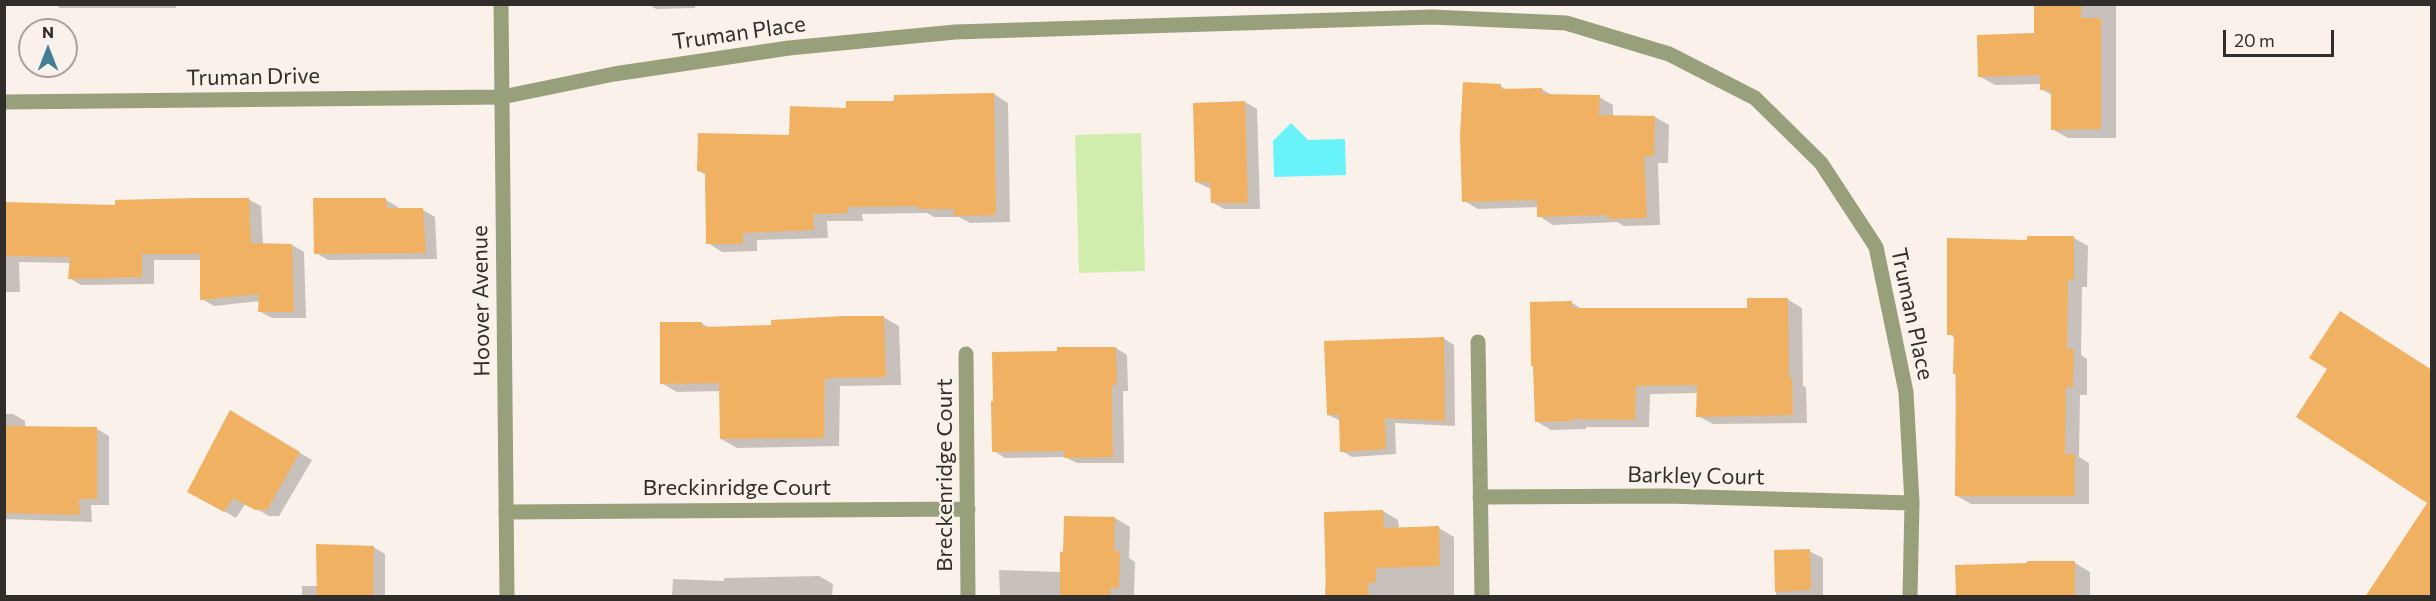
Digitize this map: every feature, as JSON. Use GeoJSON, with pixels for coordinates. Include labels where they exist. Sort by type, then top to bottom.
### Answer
{"type":"FeatureCollection","features":[{"type":"Feature","properties":{"kind":"street","name":"Hoover Avenue"},"geometry":{"type":"LineString","coordinates":[[501,4],[507,597]]}},
{"type":"Feature","properties":{"kind":"street","name":"Truman Place"},"geometry":{"type":"LineString","coordinates":[[502,97],[614,74],[765,51],[956,32],[1432,17],[1566,23],[1670,54],[1755,98],[1821,163],[1876,247],[1906,392],[1912,503],[1910,597]]}},
{"type":"Feature","properties":{"kind":"street","name":"Truman Drive"},"geometry":{"type":"LineString","coordinates":[[4,102],[502,97]]}},
{"type":"Feature","properties":{"kind":"street"},"geometry":{"type":"LineString","coordinates":[[1478,342],[1482,597]]}},
{"type":"Feature","properties":{"kind":"street","name":"Breckenridge Court"},"geometry":{"type":"LineString","coordinates":[[966,354],[968,597]]}},
{"type":"Feature","properties":{"kind":"street","name":"Barkley Court"},"geometry":{"type":"LineString","coordinates":[[1480,497],[1666,496],[1912,503]]}},
{"type":"Feature","properties":{"kind":"street","name":"Breckinridge Court"},"geometry":{"type":"LineString","coordinates":[[506,512],[968,509]]}},
{"type":"Feature","properties":{"kind":"green space"},"geometry":{"type":"Polygon","coordinates":[[[1141,133],[1145,271],[1079,273],[1075,135],[1141,133]]]}},
{"type":"Feature","properties":{"kind":"water"},"geometry":{"type":"Polygon","coordinates":[[[1291,123],[1308,140],[1345,139],[1346,175],[1274,177],[1273,141],[1291,123]]]}},
{"type":"Feature","properties":{"kind":"building"},"geometry":{"type":"Polygon","coordinates":[[[2034,4],[2081,4],[2081,18],[2101,18],[2101,129],[2051,130],[2051,90],[2040,90],[2040,75],[1978,77],[1977,35],[2034,33],[2034,4]]]}},
{"type":"Feature","properties":{"kind":"building"},"geometry":{"type":"Polygon","coordinates":[[[1463,82],[1501,84],[1501,89],[1542,88],[1542,94],[1600,95],[1599,115],[1655,116],[1654,156],[1644,156],[1647,218],[1608,219],[1608,215],[1537,217],[1537,200],[1462,202],[1460,135],[1463,82]]]}},
{"type":"Feature","properties":{"kind":"building"},"geometry":{"type":"Polygon","coordinates":[[[994,93],[996,215],[954,216],[954,209],[918,209],[918,206],[848,207],[848,213],[813,214],[814,230],[743,233],[743,244],[706,244],[705,172],[697,171],[698,133],[789,135],[790,106],[846,108],[846,101],[894,101],[894,95],[994,93]]]}},
{"type":"Feature","properties":{"kind":"building"},"geometry":{"type":"Polygon","coordinates":[[[1245,101],[1248,203],[1211,203],[1210,182],[1195,182],[1193,103],[1245,101]]]}},
{"type":"Feature","properties":{"kind":"building"},"geometry":{"type":"Polygon","coordinates":[[[249,198],[251,243],[292,244],[294,312],[258,312],[259,294],[200,300],[200,254],[142,254],[142,277],[68,279],[70,257],[4,256],[4,202],[115,205],[115,200],[249,198]]]}},
{"type":"Feature","properties":{"kind":"building"},"geometry":{"type":"Polygon","coordinates":[[[313,198],[386,198],[387,208],[423,208],[426,253],[314,254],[313,198]]]}},
{"type":"Feature","properties":{"kind":"building"},"geometry":{"type":"Polygon","coordinates":[[[2027,236],[2074,236],[2074,280],[2068,280],[2067,349],[2074,349],[2073,387],[2066,387],[2065,454],[2075,454],[2075,496],[1955,496],[1956,374],[1953,374],[1954,335],[1947,335],[1947,238],[2027,240],[2027,236]]]}},
{"type":"Feature","properties":{"kind":"building"},"geometry":{"type":"Polygon","coordinates":[[[1747,298],[1788,298],[1789,378],[1792,377],[1793,415],[1696,417],[1697,385],[1636,386],[1635,420],[1572,419],[1572,421],[1535,422],[1530,302],[1572,301],[1572,308],[1747,308],[1747,298]]]}},
{"type":"Feature","properties":{"kind":"building"},"geometry":{"type":"Polygon","coordinates":[[[2340,311],[2432,370],[2432,597],[2365,597],[2427,503],[2296,417],[2327,369],[2309,358],[2340,311]]]}},
{"type":"Feature","properties":{"kind":"building"},"geometry":{"type":"Polygon","coordinates":[[[884,316],[886,377],[825,378],[824,438],[720,439],[719,383],[660,384],[660,322],[702,322],[702,327],[771,325],[771,320],[884,316]]]}},
{"type":"Feature","properties":{"kind":"building"},"geometry":{"type":"Polygon","coordinates":[[[1444,337],[1445,421],[1385,418],[1386,449],[1340,452],[1339,415],[1327,415],[1324,341],[1444,337]]]}},
{"type":"Feature","properties":{"kind":"building"},"geometry":{"type":"Polygon","coordinates":[[[1057,347],[1116,347],[1117,385],[1112,385],[1113,457],[1064,458],[1064,451],[992,452],[992,352],[1057,351],[1057,347]]]}},
{"type":"Feature","properties":{"kind":"building"},"geometry":{"type":"Polygon","coordinates":[[[230,410],[300,452],[267,510],[255,510],[233,498],[224,512],[187,492],[230,410]]]}},
{"type":"Feature","properties":{"kind":"building"},"geometry":{"type":"Polygon","coordinates":[[[4,426],[97,427],[97,499],[79,499],[80,515],[4,513],[4,426]]]}},
{"type":"Feature","properties":{"kind":"building"},"geometry":{"type":"Polygon","coordinates":[[[1383,510],[1384,528],[1439,526],[1440,566],[1376,568],[1376,582],[1368,583],[1369,597],[1326,597],[1324,512],[1383,510]]]}},
{"type":"Feature","properties":{"kind":"building"},"geometry":{"type":"Polygon","coordinates":[[[1064,516],[1115,517],[1114,551],[1120,551],[1119,588],[1110,588],[1110,597],[1060,597],[1060,552],[1063,552],[1064,516]]]}},
{"type":"Feature","properties":{"kind":"building"},"geometry":{"type":"Polygon","coordinates":[[[316,544],[374,546],[373,597],[317,597],[316,544]]]}},
{"type":"Feature","properties":{"kind":"building"},"geometry":{"type":"Polygon","coordinates":[[[1810,549],[1811,590],[1775,592],[1774,550],[1810,549]]]}},
{"type":"Feature","properties":{"kind":"building"},"geometry":{"type":"Polygon","coordinates":[[[2027,561],[2075,561],[2075,597],[1956,597],[1955,565],[2027,563],[2027,561]]]}}]}
